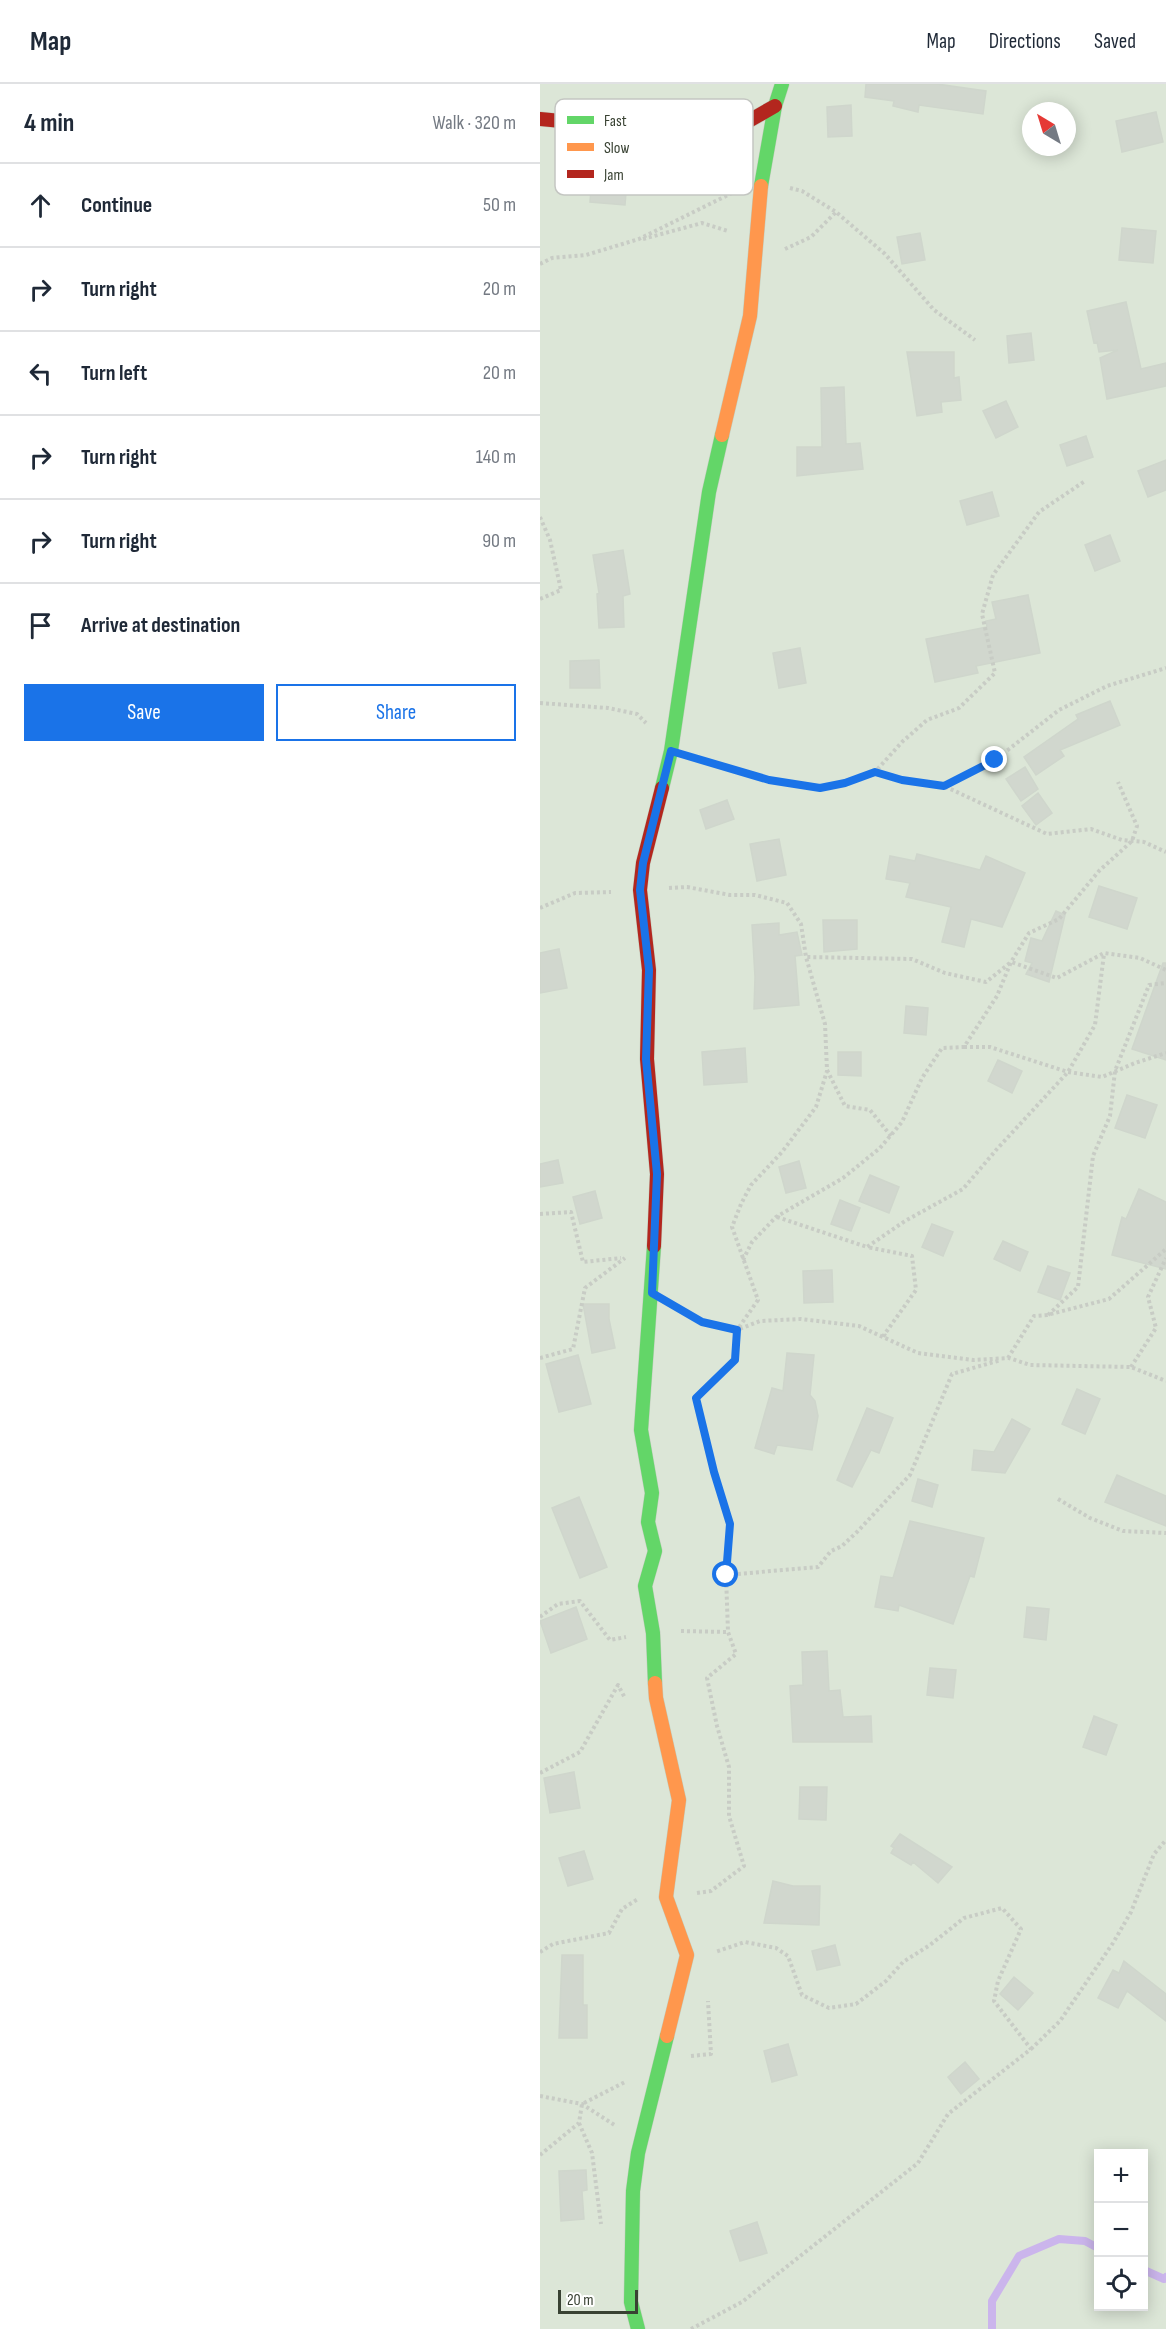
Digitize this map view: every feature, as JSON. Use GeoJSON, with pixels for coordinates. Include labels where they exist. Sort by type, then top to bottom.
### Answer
{"type":"FeatureCollection","features":[{"type":"Feature","properties":{"kind":"street"},"geometry":{"type":"LineString","coordinates":[[638,2329],[631,2302],[633,2191],[638,2153],[687,1955],[666,1897],[679,1800],[656,1698],[653,1633],[645,1586],[655,1551],[648,1522],[652,1493],[641,1430],[652,1293],[657,1174],[646,1059],[649,970],[640,890],[643,863],[671,751],[708,492],[750,316],[758,206],[775,106],[782,84]]}},
{"type":"Feature","properties":{"kind":"street"},"geometry":{"type":"LineString","coordinates":[[753,119],[775,106]]}},
{"type":"Feature","properties":{"kind":"street"},"geometry":{"type":"LineString","coordinates":[[540,119],[555,120]]}},
{"type":"Feature","properties":{"kind":"path"},"geometry":{"type":"LineString","coordinates":[[540,704],[608,708],[636,714],[666,741],[671,751],[769,780],[820,788],[845,783],[875,772],[902,742],[927,720],[959,708],[995,674],[982,614],[993,575],[1040,512],[1084,481]]}},
{"type":"Feature","properties":{"kind":"path"},"geometry":{"type":"LineString","coordinates":[[540,517],[550,540],[561,590],[540,599]]}},
{"type":"Feature","properties":{"kind":"path"},"geometry":{"type":"LineString","coordinates":[[944,786],[995,760],[1059,710],[1107,686],[1166,668]]}},
{"type":"Feature","properties":{"kind":"path"},"geometry":{"type":"LineString","coordinates":[[875,772],[902,780],[944,786],[1047,834],[1091,829],[1122,840],[1144,842],[1166,852]]}},
{"type":"Feature","properties":{"kind":"path"},"geometry":{"type":"LineString","coordinates":[[942,1048],[964,1047],[997,996],[1011,962],[1029,933],[1059,919],[1099,872],[1132,841],[1137,826],[1118,782]]}},
{"type":"Feature","properties":{"kind":"path"},"geometry":{"type":"LineString","coordinates":[[540,908],[575,893],[687,887],[730,896],[755,895],[787,903],[801,924],[806,957],[825,1024],[828,1070],[845,1106],[870,1110],[891,1136]]}},
{"type":"Feature","properties":{"kind":"path"},"geometry":{"type":"LineString","coordinates":[[1011,962],[1057,978],[1104,953],[1140,958],[1166,970]]}},
{"type":"Feature","properties":{"kind":"path"},"geometry":{"type":"LineString","coordinates":[[867,1247],[905,1221],[963,1189],[1068,1072],[1095,1025],[1104,953]]}},
{"type":"Feature","properties":{"kind":"path"},"geometry":{"type":"LineString","coordinates":[[806,957],[912,958],[945,973],[986,982],[1011,962]]}},
{"type":"Feature","properties":{"kind":"path"},"geometry":{"type":"LineString","coordinates":[[1047,1316],[1078,1287],[1093,1156],[1110,1116],[1115,1071],[1149,985],[1166,983]]}},
{"type":"Feature","properties":{"kind":"path"},"geometry":{"type":"LineString","coordinates":[[942,1048],[990,1047],[1068,1072],[1102,1077],[1166,1053]]}},
{"type":"Feature","properties":{"kind":"path"},"geometry":{"type":"LineString","coordinates":[[742,1260],[752,1242],[776,1217],[843,1178],[880,1148],[902,1122],[922,1078],[942,1048]]}},
{"type":"Feature","properties":{"kind":"path"},"geometry":{"type":"LineString","coordinates":[[540,1952],[553,1944],[609,1933],[622,1909],[637,1899],[711,1891],[744,1866],[729,1816],[729,1767],[706,1678],[736,1654],[728,1632],[726,1575],[730,1524],[714,1472],[696,1398],[735,1360],[737,1330],[758,1300],[732,1227],[741,1204],[751,1185],[782,1152],[816,1107],[828,1070]]}},
{"type":"Feature","properties":{"kind":"path"},"geometry":{"type":"LineString","coordinates":[[540,1214],[571,1212],[582,1262],[654,1255]]}},
{"type":"Feature","properties":{"kind":"path"},"geometry":{"type":"LineString","coordinates":[[776,1217],[867,1247],[912,1256],[916,1290],[884,1335],[918,1353]]}},
{"type":"Feature","properties":{"kind":"path"},"geometry":{"type":"LineString","coordinates":[[726,1575],[818,1568],[831,1551],[842,1546],[858,1531],[910,1474],[952,1374],[1009,1358],[1034,1316],[1047,1316],[1109,1299],[1166,1249]]}},
{"type":"Feature","properties":{"kind":"path"},"geometry":{"type":"LineString","coordinates":[[540,1358],[573,1348],[585,1288],[622,1258]]}},
{"type":"Feature","properties":{"kind":"path"},"geometry":{"type":"LineString","coordinates":[[1131,1367],[1156,1328],[1148,1297],[1166,1258]]}},
{"type":"Feature","properties":{"kind":"path"},"geometry":{"type":"LineString","coordinates":[[652,1293],[702,1322],[737,1330],[760,1321],[801,1319],[859,1326],[918,1353],[973,1360],[1009,1358],[1030,1365],[1131,1367],[1166,1381]]}},
{"type":"Feature","properties":{"kind":"path"},"geometry":{"type":"LineString","coordinates":[[1058,1499],[1090,1518],[1123,1531],[1166,1533]]}},
{"type":"Feature","properties":{"kind":"path"},"geometry":{"type":"LineString","coordinates":[[540,1773],[580,1752],[618,1685],[627,1701]]}},
{"type":"Feature","properties":{"kind":"path"},"geometry":{"type":"LineString","coordinates":[[691,2329],[742,2302],[918,2163],[948,2114],[1030,2049],[1060,2020],[1113,1944],[1131,1912],[1154,1854],[1166,1840]]}},
{"type":"Feature","properties":{"kind":"path"},"geometry":{"type":"LineString","coordinates":[[712,1963],[715,1952],[745,1942],[776,1948],[788,1956],[802,1995],[829,2008],[856,2004],[886,1981],[903,1962],[930,1945],[964,1918],[1002,1908],[1021,1929],[998,1981],[994,2001],[1030,2049]]}},
{"type":"Feature","properties":{"kind":"path"},"geometry":{"type":"LineString","coordinates":[[540,2096],[582,2104],[622,2130],[638,2153]]}},
{"type":"Feature","properties":{"kind":"shaded area"},"geometry":{"type":"Polygon","coordinates":[[[540,84],[1166,84],[1166,2329],[540,2329],[540,84]]]}},
{"type":"Feature","properties":{"kind":"building"},"geometry":{"type":"Polygon","coordinates":[[[866,84],[937,84],[986,91],[983,114],[919,105],[918,112],[893,106],[894,101],[865,97],[866,84]]]}},
{"type":"Feature","properties":{"kind":"building"},"geometry":{"type":"Polygon","coordinates":[[[851,105],[852,136],[828,137],[827,107],[851,105]]]}},
{"type":"Feature","properties":{"kind":"building"},"geometry":{"type":"Polygon","coordinates":[[[1156,112],[1163,142],[1122,152],[1116,121],[1156,112]]]}},
{"type":"Feature","properties":{"kind":"building"},"geometry":{"type":"Polygon","coordinates":[[[591,195],[626,195],[625,205],[590,202],[591,195]]]}},
{"type":"Feature","properties":{"kind":"building"},"geometry":{"type":"Polygon","coordinates":[[[1122,228],[1156,231],[1153,263],[1119,260],[1122,228]]]}},
{"type":"Feature","properties":{"kind":"building"},"geometry":{"type":"Polygon","coordinates":[[[920,233],[925,260],[902,264],[897,237],[920,233]]]}},
{"type":"Feature","properties":{"kind":"building"},"geometry":{"type":"Polygon","coordinates":[[[1126,302],[1141,369],[1166,363],[1166,386],[1107,399],[1100,358],[1118,350],[1099,352],[1097,342],[1094,343],[1087,311],[1126,302]]]}},
{"type":"Feature","properties":{"kind":"building"},"geometry":{"type":"Polygon","coordinates":[[[1031,333],[1034,360],[1009,363],[1007,336],[1031,333]]]}},
{"type":"Feature","properties":{"kind":"building"},"geometry":{"type":"Polygon","coordinates":[[[907,352],[954,352],[954,378],[959,377],[961,400],[941,402],[942,412],[917,416],[907,352]]]}},
{"type":"Feature","properties":{"kind":"building"},"geometry":{"type":"Polygon","coordinates":[[[844,387],[846,444],[860,443],[863,469],[797,476],[797,447],[822,447],[821,388],[844,387]]]}},
{"type":"Feature","properties":{"kind":"building"},"geometry":{"type":"Polygon","coordinates":[[[1006,401],[1018,427],[996,438],[983,411],[1006,401]]]}},
{"type":"Feature","properties":{"kind":"building"},"geometry":{"type":"Polygon","coordinates":[[[1086,436],[1093,457],[1067,466],[1060,445],[1086,436]]]}},
{"type":"Feature","properties":{"kind":"building"},"geometry":{"type":"Polygon","coordinates":[[[1166,460],[1166,490],[1148,497],[1138,471],[1166,460]]]}},
{"type":"Feature","properties":{"kind":"building"},"geometry":{"type":"Polygon","coordinates":[[[992,492],[999,516],[967,525],[960,501],[992,492]]]}},
{"type":"Feature","properties":{"kind":"building"},"geometry":{"type":"Polygon","coordinates":[[[1110,535],[1120,561],[1095,571],[1085,545],[1110,535]]]}},
{"type":"Feature","properties":{"kind":"building"},"geometry":{"type":"Polygon","coordinates":[[[623,550],[630,594],[623,596],[624,627],[599,628],[597,594],[599,593],[593,555],[623,550]]]}},
{"type":"Feature","properties":{"kind":"building"},"geometry":{"type":"Polygon","coordinates":[[[1028,595],[1040,653],[976,666],[978,673],[935,682],[926,639],[987,627],[986,621],[996,619],[992,602],[1028,595]]]}},
{"type":"Feature","properties":{"kind":"building"},"geometry":{"type":"Polygon","coordinates":[[[800,648],[806,683],[779,688],[773,653],[800,648]]]}},
{"type":"Feature","properties":{"kind":"building"},"geometry":{"type":"Polygon","coordinates":[[[599,660],[600,688],[570,688],[570,661],[599,660]]]}},
{"type":"Feature","properties":{"kind":"building"},"geometry":{"type":"Polygon","coordinates":[[[1110,701],[1120,725],[1060,750],[1064,756],[1036,775],[1024,757],[1078,719],[1076,715],[1110,701]]]}},
{"type":"Feature","properties":{"kind":"building"},"geometry":{"type":"Polygon","coordinates":[[[1025,767],[1038,789],[1021,801],[1006,779],[1025,767]]]}},
{"type":"Feature","properties":{"kind":"building"},"geometry":{"type":"Polygon","coordinates":[[[1038,793],[1052,813],[1036,825],[1022,806],[1038,793]]]}},
{"type":"Feature","properties":{"kind":"building"},"geometry":{"type":"Polygon","coordinates":[[[727,800],[734,819],[706,829],[700,810],[727,800]]]}},
{"type":"Feature","properties":{"kind":"building"},"geometry":{"type":"Polygon","coordinates":[[[779,839],[786,875],[757,881],[750,844],[779,839]]]}},
{"type":"Feature","properties":{"kind":"building"},"geometry":{"type":"Polygon","coordinates":[[[917,854],[980,870],[986,856],[1025,873],[1002,927],[971,919],[964,947],[942,942],[951,907],[906,897],[910,883],[886,879],[890,856],[915,861],[917,854]]]}},
{"type":"Feature","properties":{"kind":"building"},"geometry":{"type":"Polygon","coordinates":[[[1099,886],[1137,898],[1127,929],[1089,917],[1099,886]]]}},
{"type":"Feature","properties":{"kind":"building"},"geometry":{"type":"Polygon","coordinates":[[[1056,911],[1065,915],[1049,982],[1026,974],[1032,963],[1025,961],[1031,938],[1042,941],[1056,911]]]}},
{"type":"Feature","properties":{"kind":"building"},"geometry":{"type":"Polygon","coordinates":[[[823,920],[857,920],[857,949],[824,952],[823,920]]]}},
{"type":"Feature","properties":{"kind":"building"},"geometry":{"type":"Polygon","coordinates":[[[779,923],[779,935],[797,932],[802,955],[795,956],[799,1005],[754,1009],[752,925],[779,923]]]}},
{"type":"Feature","properties":{"kind":"building"},"geometry":{"type":"Polygon","coordinates":[[[559,949],[567,988],[540,993],[540,953],[559,949]]]}},
{"type":"Feature","properties":{"kind":"building"},"geometry":{"type":"Polygon","coordinates":[[[1163,963],[1166,963],[1166,1060],[1132,1049],[1163,963]]]}},
{"type":"Feature","properties":{"kind":"building"},"geometry":{"type":"Polygon","coordinates":[[[906,1006],[928,1008],[926,1035],[904,1033],[906,1006]]]}},
{"type":"Feature","properties":{"kind":"building"},"geometry":{"type":"Polygon","coordinates":[[[745,1048],[747,1082],[704,1085],[702,1052],[745,1048]]]}},
{"type":"Feature","properties":{"kind":"building"},"geometry":{"type":"Polygon","coordinates":[[[838,1052],[861,1052],[861,1076],[838,1075],[838,1052]]]}},
{"type":"Feature","properties":{"kind":"building"},"geometry":{"type":"Polygon","coordinates":[[[998,1060],[1022,1071],[1012,1093],[988,1081],[998,1060]]]}},
{"type":"Feature","properties":{"kind":"building"},"geometry":{"type":"Polygon","coordinates":[[[1127,1095],[1157,1105],[1145,1138],[1115,1128],[1127,1095]]]}},
{"type":"Feature","properties":{"kind":"building"},"geometry":{"type":"Polygon","coordinates":[[[558,1160],[563,1183],[540,1187],[540,1164],[558,1160]]]}},
{"type":"Feature","properties":{"kind":"building"},"geometry":{"type":"Polygon","coordinates":[[[799,1161],[806,1188],[786,1193],[779,1167],[799,1161]]]}},
{"type":"Feature","properties":{"kind":"building"},"geometry":{"type":"Polygon","coordinates":[[[870,1175],[899,1187],[889,1213],[859,1201],[870,1175]]]}},
{"type":"Feature","properties":{"kind":"building"},"geometry":{"type":"Polygon","coordinates":[[[1139,1189],[1166,1202],[1166,1269],[1112,1255],[1122,1217],[1126,1219],[1139,1189]]]}},
{"type":"Feature","properties":{"kind":"building"},"geometry":{"type":"Polygon","coordinates":[[[595,1191],[602,1218],[580,1224],[573,1197],[595,1191]]]}},
{"type":"Feature","properties":{"kind":"building"},"geometry":{"type":"Polygon","coordinates":[[[840,1200],[860,1208],[851,1231],[831,1224],[840,1200]]]}},
{"type":"Feature","properties":{"kind":"building"},"geometry":{"type":"Polygon","coordinates":[[[932,1224],[953,1232],[943,1256],[922,1247],[932,1224]]]}},
{"type":"Feature","properties":{"kind":"building"},"geometry":{"type":"Polygon","coordinates":[[[1003,1241],[1028,1252],[1020,1271],[994,1259],[1003,1241]]]}},
{"type":"Feature","properties":{"kind":"building"},"geometry":{"type":"Polygon","coordinates":[[[1048,1266],[1070,1273],[1060,1300],[1038,1292],[1048,1266]]]}},
{"type":"Feature","properties":{"kind":"building"},"geometry":{"type":"Polygon","coordinates":[[[832,1270],[833,1302],[804,1303],[803,1271],[832,1270]]]}},
{"type":"Feature","properties":{"kind":"building"},"geometry":{"type":"Polygon","coordinates":[[[583,1304],[609,1304],[609,1319],[615,1348],[592,1353],[583,1304]]]}},
{"type":"Feature","properties":{"kind":"building"},"geometry":{"type":"Polygon","coordinates":[[[787,1353],[814,1355],[810,1395],[815,1401],[818,1416],[812,1450],[777,1445],[774,1454],[755,1448],[772,1388],[783,1391],[787,1353]]]}},
{"type":"Feature","properties":{"kind":"building"},"geometry":{"type":"Polygon","coordinates":[[[578,1355],[591,1404],[559,1412],[546,1364],[578,1355]]]}},
{"type":"Feature","properties":{"kind":"building"},"geometry":{"type":"Polygon","coordinates":[[[1077,1389],[1100,1399],[1085,1434],[1062,1424],[1077,1389]]]}},
{"type":"Feature","properties":{"kind":"building"},"geometry":{"type":"Polygon","coordinates":[[[867,1408],[893,1418],[879,1453],[871,1450],[852,1487],[837,1480],[867,1408]]]}},
{"type":"Feature","properties":{"kind":"building"},"geometry":{"type":"Polygon","coordinates":[[[1012,1419],[1030,1429],[1005,1473],[972,1470],[974,1450],[994,1452],[1012,1419]]]}},
{"type":"Feature","properties":{"kind":"building"},"geometry":{"type":"Polygon","coordinates":[[[1117,1475],[1166,1496],[1166,1526],[1105,1502],[1117,1475]]]}},
{"type":"Feature","properties":{"kind":"building"},"geometry":{"type":"Polygon","coordinates":[[[918,1479],[938,1485],[932,1507],[912,1501],[918,1479]]]}},
{"type":"Feature","properties":{"kind":"building"},"geometry":{"type":"Polygon","coordinates":[[[579,1497],[607,1567],[580,1578],[552,1508],[579,1497]]]}},
{"type":"Feature","properties":{"kind":"building"},"geometry":{"type":"Polygon","coordinates":[[[910,1521],[984,1538],[974,1577],[970,1576],[953,1624],[899,1605],[898,1611],[875,1607],[881,1576],[893,1578],[910,1521]]]}},
{"type":"Feature","properties":{"kind":"building"},"geometry":{"type":"Polygon","coordinates":[[[576,1607],[587,1639],[551,1653],[540,1621],[576,1607]]]}},
{"type":"Feature","properties":{"kind":"building"},"geometry":{"type":"Polygon","coordinates":[[[1027,1607],[1049,1609],[1046,1640],[1024,1637],[1027,1607]]]}},
{"type":"Feature","properties":{"kind":"building"},"geometry":{"type":"Polygon","coordinates":[[[827,1651],[829,1691],[840,1690],[843,1717],[871,1716],[872,1742],[793,1742],[790,1686],[803,1685],[802,1652],[827,1651]]]}},
{"type":"Feature","properties":{"kind":"building"},"geometry":{"type":"Polygon","coordinates":[[[930,1668],[956,1670],[953,1698],[927,1695],[930,1668]]]}},
{"type":"Feature","properties":{"kind":"building"},"geometry":{"type":"Polygon","coordinates":[[[1094,1716],[1117,1725],[1106,1755],[1083,1747],[1094,1716]]]}},
{"type":"Feature","properties":{"kind":"building"},"geometry":{"type":"Polygon","coordinates":[[[574,1772],[580,1808],[550,1813],[544,1778],[574,1772]]]}},
{"type":"Feature","properties":{"kind":"building"},"geometry":{"type":"Polygon","coordinates":[[[800,1787],[827,1787],[826,1820],[799,1819],[800,1787]]]}},
{"type":"Feature","properties":{"kind":"building"},"geometry":{"type":"Polygon","coordinates":[[[900,1834],[952,1867],[938,1883],[913,1862],[911,1865],[891,1853],[894,1848],[891,1846],[900,1834]]]}},
{"type":"Feature","properties":{"kind":"building"},"geometry":{"type":"Polygon","coordinates":[[[584,1851],[593,1879],[568,1886],[559,1858],[584,1851]]]}},
{"type":"Feature","properties":{"kind":"building"},"geometry":{"type":"Polygon","coordinates":[[[773,1881],[793,1886],[820,1886],[819,1925],[764,1923],[773,1881]]]}},
{"type":"Feature","properties":{"kind":"building"},"geometry":{"type":"Polygon","coordinates":[[[835,1945],[840,1965],[817,1970],[812,1951],[835,1945]]]}},
{"type":"Feature","properties":{"kind":"building"},"geometry":{"type":"Polygon","coordinates":[[[562,1955],[583,1955],[583,2005],[587,2005],[587,2038],[559,2038],[562,1955]]]}},
{"type":"Feature","properties":{"kind":"building"},"geometry":{"type":"Polygon","coordinates":[[[1124,1961],[1166,1994],[1166,2021],[1127,1991],[1118,2008],[1098,1998],[1113,1970],[1119,1973],[1124,1961]]]}},
{"type":"Feature","properties":{"kind":"building"},"geometry":{"type":"Polygon","coordinates":[[[1014,1977],[1033,1993],[1018,2010],[1000,1994],[1014,1977]]]}},
{"type":"Feature","properties":{"kind":"building"},"geometry":{"type":"Polygon","coordinates":[[[788,2044],[797,2075],[772,2082],[764,2051],[788,2044]]]}},
{"type":"Feature","properties":{"kind":"building"},"geometry":{"type":"Polygon","coordinates":[[[965,2062],[979,2079],[961,2094],[948,2077],[965,2062]]]}},
{"type":"Feature","properties":{"kind":"building"},"geometry":{"type":"Polygon","coordinates":[[[586,2170],[587,2190],[582,2191],[584,2219],[561,2221],[559,2171],[586,2170]]]}},
{"type":"Feature","properties":{"kind":"building"},"geometry":{"type":"Polygon","coordinates":[[[757,2222],[767,2253],[740,2261],[730,2231],[757,2222]]]}},
{"type":"Feature","properties":{"kind":"waterway"},"geometry":{"type":"LineString","coordinates":[[992,2329],[992,2301],[1019,2256],[1059,2239],[1085,2241],[1094,2246]]}},
{"type":"Feature","properties":{"kind":"waterway"},"geometry":{"type":"LineString","coordinates":[[1148,2272],[1164,2279],[1166,2277]]}},
{"type":"Feature","properties":{"kind":"traffic: fast"},"geometry":{"type":"LineString","coordinates":[[761,186],[775,106],[782,84]]}},
{"type":"Feature","properties":{"kind":"traffic: fast"},"geometry":{"type":"LineString","coordinates":[[662,788],[671,751],[709,492],[722,435]]}},
{"type":"Feature","properties":{"kind":"traffic: fast"},"geometry":{"type":"LineString","coordinates":[[654,1246],[641,1430],[652,1493],[648,1522],[655,1551],[645,1586],[653,1633],[655,1683]]}},
{"type":"Feature","properties":{"kind":"traffic: fast"},"geometry":{"type":"LineString","coordinates":[[638,2329],[631,2302],[633,2191],[638,2153],[667,2036]]}},
{"type":"Feature","properties":{"kind":"traffic: slow"},"geometry":{"type":"LineString","coordinates":[[722,435],[750,316],[761,186]]}},
{"type":"Feature","properties":{"kind":"traffic: slow"},"geometry":{"type":"LineString","coordinates":[[655,1683],[656,1698],[679,1800],[666,1897],[687,1955],[667,2036]]}},
{"type":"Feature","properties":{"kind":"traffic: jam"},"geometry":{"type":"LineString","coordinates":[[753,119],[775,106]]}},
{"type":"Feature","properties":{"kind":"traffic: jam"},"geometry":{"type":"LineString","coordinates":[[540,119],[555,120]]}},
{"type":"Feature","properties":{"kind":"traffic: jam"},"geometry":{"type":"LineString","coordinates":[[654,1246],[657,1174],[647,1059],[649,970],[640,890],[643,863],[662,788]]}},
{"type":"Feature","properties":{"kind":"route"},"geometry":{"type":"LineString","coordinates":[[726,1575],[730,1524],[714,1472],[696,1398],[735,1360],[737,1330],[702,1322],[652,1293],[657,1174],[646,1059],[649,970],[640,890],[643,863],[671,751],[769,780],[820,788],[845,783],[875,772],[902,780],[944,786],[995,760]]}}]}
